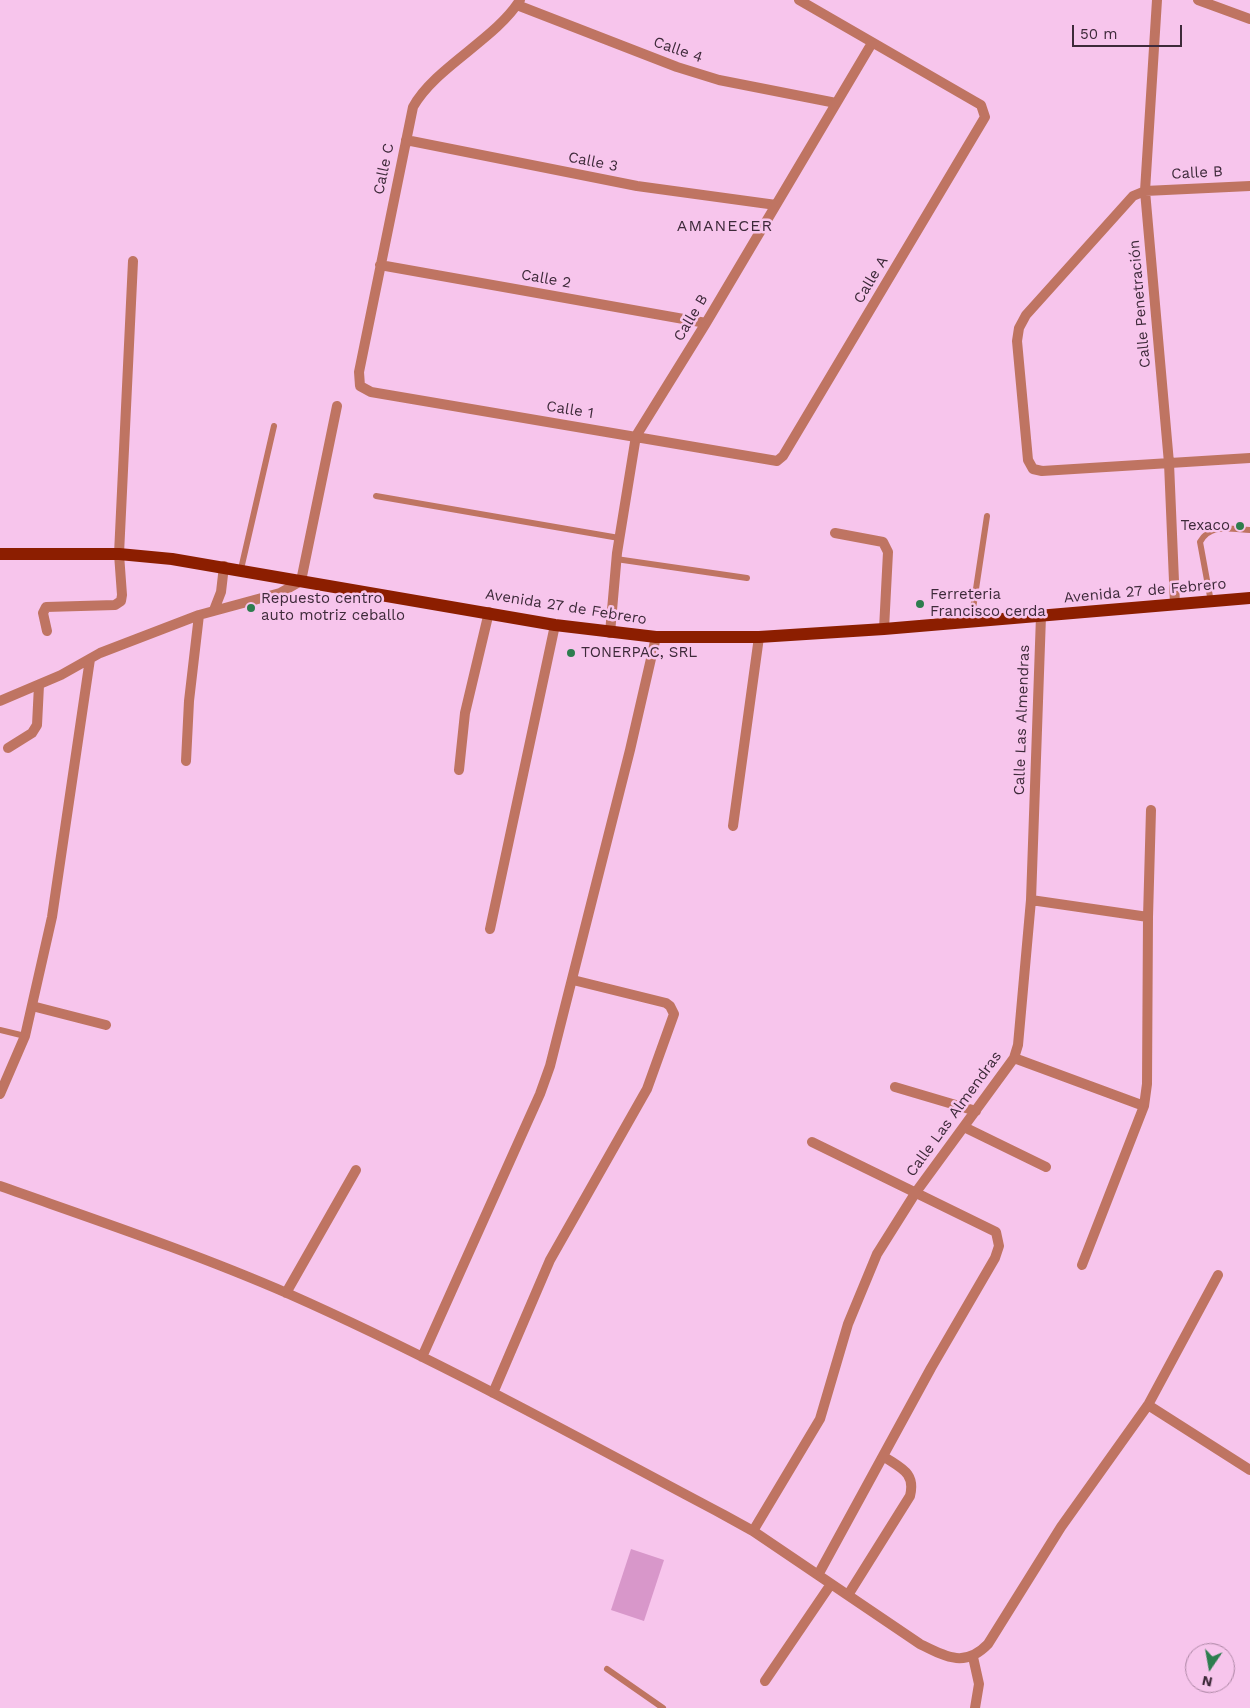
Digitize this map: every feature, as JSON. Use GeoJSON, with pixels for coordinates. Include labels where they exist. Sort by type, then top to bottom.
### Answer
{"type":"FeatureCollection","features":[{"type":"Feature","properties":{"kind":"main road","name":"Avenida 27 de Febrero"},"geometry":{"type":"LineString","coordinates":[[0,554],[119,554],[224,566],[555,625],[656,637],[759,637],[884,630],[1250,598]]}},
{"type":"Feature","properties":{"kind":"street"},"geometry":{"type":"LineString","coordinates":[[798,0],[872,43]]}},
{"type":"Feature","properties":{"kind":"street","name":"Calle Penetración"},"geometry":{"type":"LineString","coordinates":[[1157,0],[1145,191],[1169,462],[1175,605]]}},
{"type":"Feature","properties":{"kind":"street"},"geometry":{"type":"LineString","coordinates":[[1198,0],[1250,19]]}},
{"type":"Feature","properties":{"kind":"street","name":"Calle 4"},"geometry":{"type":"LineString","coordinates":[[518,3],[677,67],[719,80],[836,103]]}},
{"type":"Feature","properties":{"kind":"street","name":"Calle C"},"geometry":{"type":"LineString","coordinates":[[360,386],[359,372],[413,107],[417,98],[518,3]]}},
{"type":"Feature","properties":{"kind":"street","name":"Calle B"},"geometry":{"type":"LineString","coordinates":[[610,633],[616,559],[636,436],[706,323],[872,43]]}},
{"type":"Feature","properties":{"kind":"street","name":"Calle A"},"geometry":{"type":"LineString","coordinates":[[777,461],[783,456],[983,123],[984,110],[974,101],[872,43]]}},
{"type":"Feature","properties":{"kind":"street","name":"Calle 3"},"geometry":{"type":"LineString","coordinates":[[406,140],[637,186],[776,205]]}},
{"type":"Feature","properties":{"kind":"street","name":"Calle B"},"geometry":{"type":"LineString","coordinates":[[1145,191],[1250,186]]}},
{"type":"Feature","properties":{"kind":"street"},"geometry":{"type":"LineString","coordinates":[[1145,191],[1132,196],[1120,207],[1026,315],[1019,328],[1018,341],[1028,460],[1033,469],[1042,471],[1250,458]]}},
{"type":"Feature","properties":{"kind":"street"},"geometry":{"type":"LineString","coordinates":[[47,631],[43,613],[46,607],[115,605],[120,601],[122,595],[119,554],[133,261]]}},
{"type":"Feature","properties":{"kind":"street","name":"Calle 2"},"geometry":{"type":"LineString","coordinates":[[380,265],[706,323]]}},
{"type":"Feature","properties":{"kind":"street","name":"Calle 1"},"geometry":{"type":"LineString","coordinates":[[360,386],[371,392],[777,461]]}},
{"type":"Feature","properties":{"kind":"street"},"geometry":{"type":"LineString","coordinates":[[0,701],[39,685],[90,659],[199,615],[280,593],[302,581],[337,406]]}},
{"type":"Feature","properties":{"kind":"street"},"geometry":{"type":"LineString","coordinates":[[835,533],[884,542],[888,552],[884,630]]}},
{"type":"Feature","properties":{"kind":"street"},"geometry":{"type":"LineString","coordinates":[[214,610],[221,592],[224,566]]}},
{"type":"Feature","properties":{"kind":"street"},"geometry":{"type":"LineString","coordinates":[[459,770],[464,713],[489,612]]}},
{"type":"Feature","properties":{"kind":"street"},"geometry":{"type":"LineString","coordinates":[[186,761],[189,701],[199,615]]}},
{"type":"Feature","properties":{"kind":"street","name":"Calle Las Almendras"},"geometry":{"type":"LineString","coordinates":[[753,1531],[820,1419],[848,1324],[877,1254],[916,1192],[1014,1058],[1018,1045],[1031,900],[1040,616]]}},
{"type":"Feature","properties":{"kind":"street"},"geometry":{"type":"LineString","coordinates":[[490,929],[555,625]]}},
{"type":"Feature","properties":{"kind":"street"},"geometry":{"type":"LineString","coordinates":[[422,1357],[540,1094],[573,980],[656,637]]}},
{"type":"Feature","properties":{"kind":"street"},"geometry":{"type":"LineString","coordinates":[[733,826],[759,637]]}},
{"type":"Feature","properties":{"kind":"street"},"geometry":{"type":"LineString","coordinates":[[0,1094],[25,1036],[52,917],[90,659]]}},
{"type":"Feature","properties":{"kind":"street"},"geometry":{"type":"LineString","coordinates":[[8,748],[32,733],[37,725],[39,685]]}},
{"type":"Feature","properties":{"kind":"street"},"geometry":{"type":"LineString","coordinates":[[1082,1265],[1144,1106],[1147,1084],[1151,810]]}},
{"type":"Feature","properties":{"kind":"street"},"geometry":{"type":"LineString","coordinates":[[1031,900],[1148,917]]}},
{"type":"Feature","properties":{"kind":"street"},"geometry":{"type":"LineString","coordinates":[[493,1393],[550,1260],[647,1089],[674,1014],[666,1003],[573,980]]}},
{"type":"Feature","properties":{"kind":"street"},"geometry":{"type":"LineString","coordinates":[[32,1006],[106,1025]]}},
{"type":"Feature","properties":{"kind":"street"},"geometry":{"type":"LineString","coordinates":[[1014,1058],[1144,1106]]}},
{"type":"Feature","properties":{"kind":"street"},"geometry":{"type":"LineString","coordinates":[[895,1087],[976,1111]]}},
{"type":"Feature","properties":{"kind":"street"},"geometry":{"type":"LineString","coordinates":[[964,1127],[1046,1167]]}},
{"type":"Feature","properties":{"kind":"street"},"geometry":{"type":"LineString","coordinates":[[812,1142],[996,1232],[999,1246],[995,1258],[818,1574]]}},
{"type":"Feature","properties":{"kind":"street"},"geometry":{"type":"LineString","coordinates":[[286,1293],[356,1170]]}},
{"type":"Feature","properties":{"kind":"street"},"geometry":{"type":"LineString","coordinates":[[0,1186],[144,1237],[286,1293],[422,1357],[753,1531],[920,1644],[938,1653],[964,1659],[974,1657],[988,1644],[1061,1527],[1148,1404],[1218,1275]]}},
{"type":"Feature","properties":{"kind":"street"},"geometry":{"type":"LineString","coordinates":[[1148,1404],[1250,1470]]}},
{"type":"Feature","properties":{"kind":"street"},"geometry":{"type":"LineString","coordinates":[[848,1595],[910,1496],[913,1485],[912,1478],[903,1469],[883,1456]]}},
{"type":"Feature","properties":{"kind":"street"},"geometry":{"type":"LineString","coordinates":[[765,1681],[831,1584]]}},
{"type":"Feature","properties":{"kind":"street"},"geometry":{"type":"LineString","coordinates":[[974,1657],[979,1684],[979,1696],[975,1708]]}},
{"type":"Feature","properties":{"kind":"lane"},"geometry":{"type":"LineString","coordinates":[[241,569],[274,426]]}},
{"type":"Feature","properties":{"kind":"lane"},"geometry":{"type":"LineString","coordinates":[[376,496],[619,538]]}},
{"type":"Feature","properties":{"kind":"lane"},"geometry":{"type":"LineString","coordinates":[[971,622],[987,516]]}},
{"type":"Feature","properties":{"kind":"lane"},"geometry":{"type":"LineString","coordinates":[[1211,602],[1200,542],[1204,534],[1213,529],[1250,530]]}},
{"type":"Feature","properties":{"kind":"lane"},"geometry":{"type":"LineString","coordinates":[[616,559],[747,578]]}},
{"type":"Feature","properties":{"kind":"lane"},"geometry":{"type":"LineString","coordinates":[[0,1030],[25,1036]]}},
{"type":"Feature","properties":{"kind":"lane"},"geometry":{"type":"LineString","coordinates":[[607,1669],[663,1708]]}},
{"type":"Feature","properties":{"kind":"shaded area"},"geometry":{"type":"Polygon","coordinates":[[[631,1549],[664,1560],[644,1621],[611,1610],[631,1549]]]}},
{"type":"Feature","properties":{"kind":"place","name":"Texaco"},"geometry":{"type":"Point","coordinates":[1240,526]}},
{"type":"Feature","properties":{"kind":"place","name":"Ferreteria Francisco cerda"},"geometry":{"type":"Point","coordinates":[920,604]}},
{"type":"Feature","properties":{"kind":"place","name":"Repuesto centro auto motriz ceballo"},"geometry":{"type":"Point","coordinates":[251,608]}},
{"type":"Feature","properties":{"kind":"place","name":"TONERPAC, SRL"},"geometry":{"type":"Point","coordinates":[571,653]}},
{"type":"Feature","properties":{"kind":"district","name":"AMANECER"},"geometry":{"type":"Point","coordinates":[725,226]}}]}
